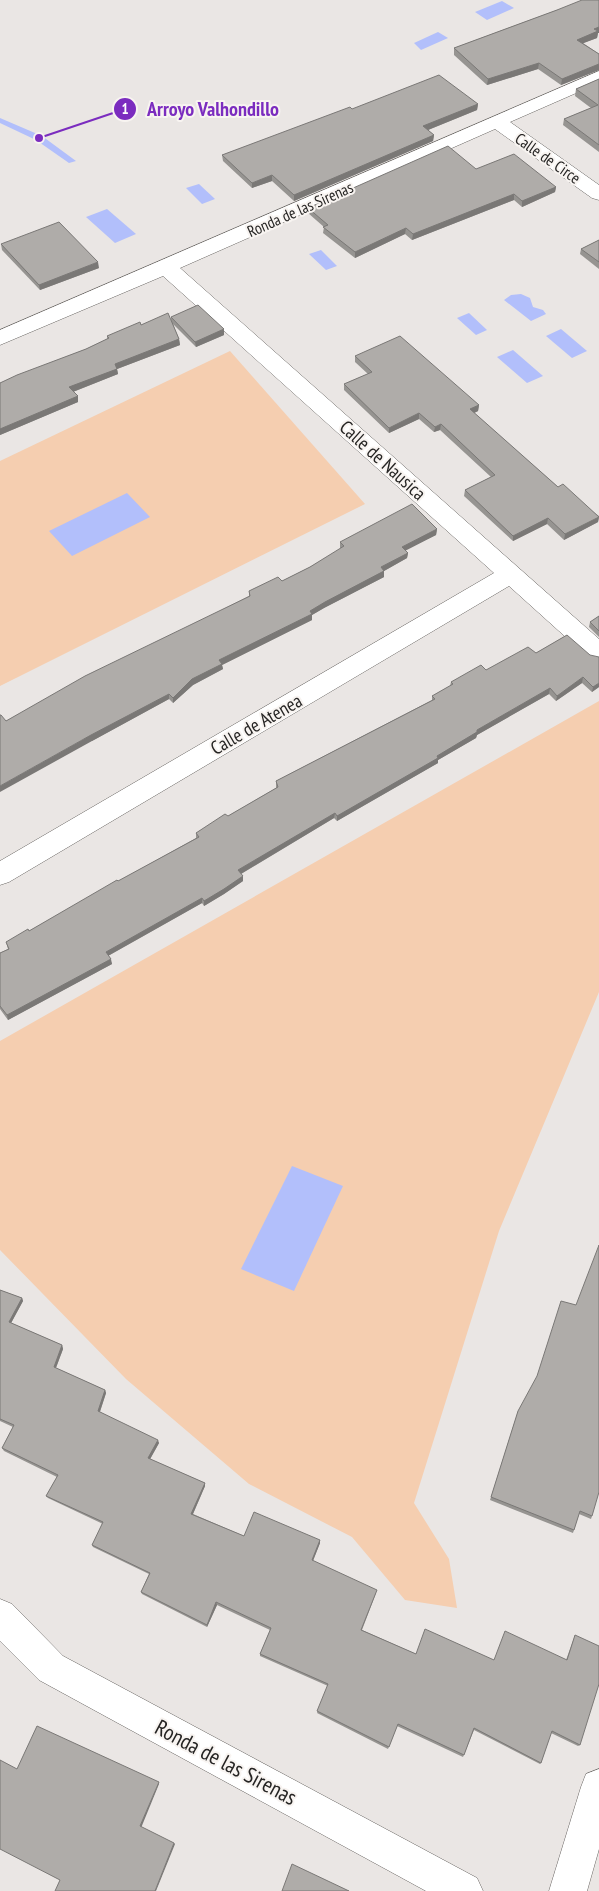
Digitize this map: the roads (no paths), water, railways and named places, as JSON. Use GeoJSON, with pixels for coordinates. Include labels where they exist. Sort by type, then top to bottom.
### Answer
{"type":"FeatureCollection","features":[{"type":"Feature","properties":{"kind":"street","name":"Ronda de las Sirenas"},"geometry":{"type":"LineString","coordinates":[[0,338],[166,268],[599,76]]}},
{"type":"Feature","properties":{"kind":"street","name":"Calle de Circe"},"geometry":{"type":"LineString","coordinates":[[498,122],[599,194]]}},
{"type":"Feature","properties":{"kind":"street","name":"Calle de Nausica"},"geometry":{"type":"LineString","coordinates":[[166,268],[599,653]]}},
{"type":"Feature","properties":{"kind":"street","name":"Calle de Atenea"},"geometry":{"type":"LineString","coordinates":[[0,874],[511,574]]}},
{"type":"Feature","properties":{"kind":"street","name":"Ronda de las Sirenas"},"geometry":{"type":"LineString","coordinates":[[0,1616],[51,1668],[464,1891]]}},
{"type":"Feature","properties":{"kind":"street"},"geometry":{"type":"LineString","coordinates":[[568,1891],[599,1787]]}},
{"type":"Feature","properties":{"kind":"water"},"geometry":{"type":"Polygon","coordinates":[[[502,1],[514,8],[487,20],[475,12],[502,1]]]}},
{"type":"Feature","properties":{"kind":"water"},"geometry":{"type":"Polygon","coordinates":[[[438,32],[448,38],[421,50],[414,43],[438,32]]]}},
{"type":"Feature","properties":{"kind":"water"},"geometry":{"type":"Polygon","coordinates":[[[199,184],[215,199],[202,204],[186,188],[199,184]]]}},
{"type":"Feature","properties":{"kind":"water"},"geometry":{"type":"Polygon","coordinates":[[[107,209],[136,234],[115,243],[86,217],[107,209]]]}},
{"type":"Feature","properties":{"kind":"water"},"geometry":{"type":"Polygon","coordinates":[[[321,250],[337,266],[326,270],[309,254],[321,250]]]}},
{"type":"Feature","properties":{"kind":"water"},"geometry":{"type":"Polygon","coordinates":[[[521,294],[530,298],[533,307],[543,310],[546,314],[531,321],[504,300],[511,295],[521,294]]]}},
{"type":"Feature","properties":{"kind":"water"},"geometry":{"type":"Polygon","coordinates":[[[469,313],[487,330],[476,335],[457,318],[469,313]]]}},
{"type":"Feature","properties":{"kind":"water"},"geometry":{"type":"Polygon","coordinates":[[[561,329],[587,351],[572,358],[546,336],[561,329]]]}},
{"type":"Feature","properties":{"kind":"water"},"geometry":{"type":"Polygon","coordinates":[[[513,350],[543,376],[527,383],[497,357],[513,350]]]}},
{"type":"Feature","properties":{"kind":"water"},"geometry":{"type":"Polygon","coordinates":[[[127,493],[150,517],[72,556],[49,531],[127,493]]]}},
{"type":"Feature","properties":{"kind":"water"},"geometry":{"type":"Polygon","coordinates":[[[292,1166],[343,1186],[294,1291],[241,1269],[292,1166]]]}},
{"type":"Feature","properties":{"kind":"waterway"},"geometry":{"type":"LineString","coordinates":[[0,120],[39,138],[72,161]]}},
{"type":"Feature","properties":{"kind":"place","name":"Arroyo Valhondillo"},"geometry":{"type":"Point","coordinates":[39,138]}}]}
